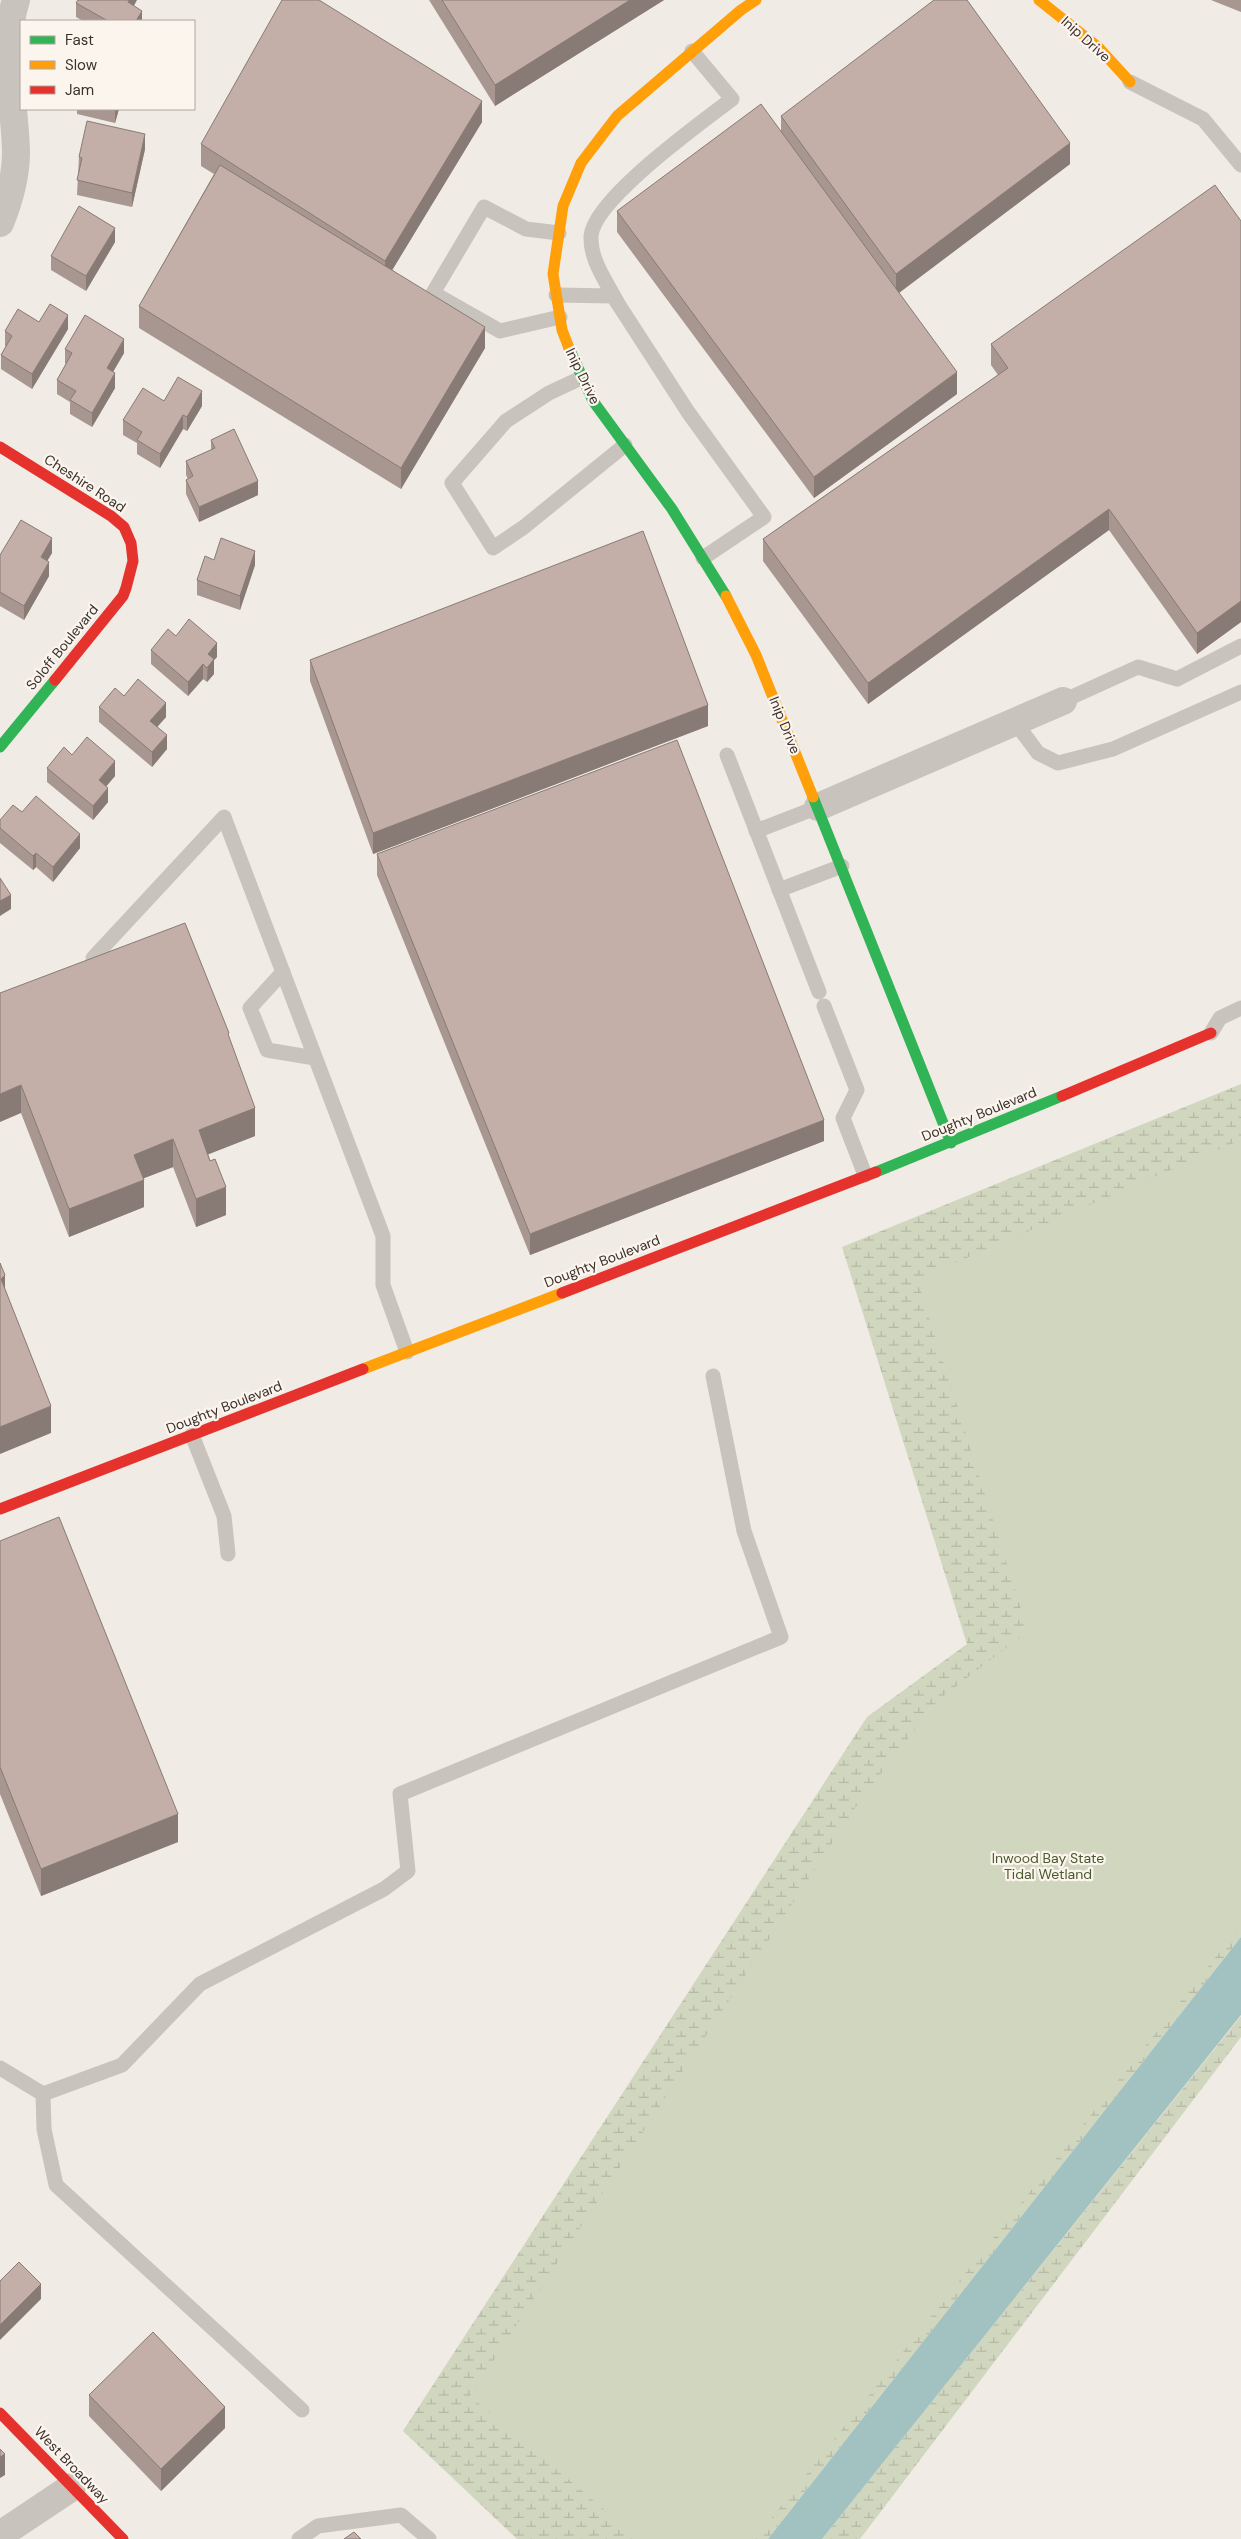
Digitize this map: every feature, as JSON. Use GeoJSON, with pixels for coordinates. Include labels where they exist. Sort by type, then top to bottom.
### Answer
{"type":"FeatureCollection","features":[{"type":"Feature","properties":{"kind":"street"},"geometry":{"type":"LineString","coordinates":[[0,223],[11,197],[16,152],[5,75],[4,41],[11,10],[16,0]]}},
{"type":"Feature","properties":{"kind":"street","name":"Inip Drive"},"geometry":{"type":"LineString","coordinates":[[756,0],[692,51],[617,116],[595,142],[582,163],[563,206],[553,274],[562,330],[581,378],[593,401],[672,509],[725,594],[756,655],[951,1142]]}},
{"type":"Feature","properties":{"kind":"street","name":"Inip Drive"},"geometry":{"type":"LineString","coordinates":[[1039,0],[1098,47],[1130,82]]}},
{"type":"Feature","properties":{"kind":"street","name":"Cheshire Road"},"geometry":{"type":"LineString","coordinates":[[0,447],[112,516],[124,527],[132,550],[132,559]]}},
{"type":"Feature","properties":{"kind":"street","name":"Soloff Boulevard"},"geometry":{"type":"LineString","coordinates":[[0,747],[123,596],[130,583],[132,559]]}},
{"type":"Feature","properties":{"kind":"street"},"geometry":{"type":"LineString","coordinates":[[818,807],[1063,701]]}},
{"type":"Feature","properties":{"kind":"street","name":"Doughty Boulevard"},"geometry":{"type":"LineString","coordinates":[[0,1509],[951,1142],[1211,1033]]}},
{"type":"Feature","properties":{"kind":"street","name":"West Broadway"},"geometry":{"type":"LineString","coordinates":[[0,2413],[122,2539]]}},
{"type":"Feature","properties":{"kind":"street"},"geometry":{"type":"LineString","coordinates":[[0,2535],[72,2486]]}},
{"type":"Feature","properties":{"kind":"lane"},"geometry":{"type":"LineString","coordinates":[[620,308],[592,256],[591,233],[607,203],[630,180],[732,99],[692,51]]}},
{"type":"Feature","properties":{"kind":"lane"},"geometry":{"type":"LineString","coordinates":[[1130,82],[1203,120],[1241,165]]}},
{"type":"Feature","properties":{"kind":"lane"},"geometry":{"type":"LineString","coordinates":[[559,233],[526,229],[484,207],[434,293],[500,331],[560,317]]}},
{"type":"Feature","properties":{"kind":"lane"},"geometry":{"type":"LineString","coordinates":[[556,294],[613,296],[688,412],[764,517],[703,558]]}},
{"type":"Feature","properties":{"kind":"lane"},"geometry":{"type":"LineString","coordinates":[[581,378],[549,393],[506,421],[452,483],[493,548],[524,527],[625,445]]}},
{"type":"Feature","properties":{"kind":"lane"},"geometry":{"type":"LineString","coordinates":[[1063,701],[1138,667],[1177,679],[1241,646]]}},
{"type":"Feature","properties":{"kind":"lane"},"geometry":{"type":"LineString","coordinates":[[1015,722],[1038,754],[1058,763],[1113,749],[1241,692]]}},
{"type":"Feature","properties":{"kind":"lane"},"geometry":{"type":"LineString","coordinates":[[727,755],[857,1090],[843,1118],[865,1175]]}},
{"type":"Feature","properties":{"kind":"lane"},"geometry":{"type":"LineString","coordinates":[[756,831],[818,807]]}},
{"type":"Feature","properties":{"kind":"lane"},"geometry":{"type":"LineString","coordinates":[[93,958],[224,817],[383,1236],[383,1285],[408,1352]]}},
{"type":"Feature","properties":{"kind":"lane"},"geometry":{"type":"LineString","coordinates":[[779,890],[842,866]]}},
{"type":"Feature","properties":{"kind":"lane"},"geometry":{"type":"LineString","coordinates":[[283,972],[250,1008],[266,1050],[315,1058]]}},
{"type":"Feature","properties":{"kind":"lane"},"geometry":{"type":"LineString","coordinates":[[1211,1033],[1220,1018],[1241,1008]]}},
{"type":"Feature","properties":{"kind":"lane"},"geometry":{"type":"LineString","coordinates":[[42,2094],[122,2065],[200,1984],[384,1889],[408,1871],[400,1794],[781,1637],[744,1531],[713,1376]]}},
{"type":"Feature","properties":{"kind":"lane"},"geometry":{"type":"LineString","coordinates":[[192,1435],[224,1516],[228,1554]]}},
{"type":"Feature","properties":{"kind":"lane"},"geometry":{"type":"LineString","coordinates":[[0,2068],[42,2094]]}},
{"type":"Feature","properties":{"kind":"lane"},"geometry":{"type":"LineString","coordinates":[[42,2094],[44,2129],[56,2185],[302,2410]]}},
{"type":"Feature","properties":{"kind":"lane"},"geometry":{"type":"LineString","coordinates":[[299,2539],[318,2526],[401,2515],[429,2539]]}},
{"type":"Feature","properties":{"kind":"green space","name":"Inwood Bay State Tidal Wetland"},"geometry":{"type":"Polygon","coordinates":[[[1241,1084],[1241,1937],[768,2539],[517,2539],[403,2431],[867,1717],[967,1644],[842,1247],[1241,1084]]]}},
{"type":"Feature","properties":{"kind":"green space","name":"Inwood Bay State Tidal Wetland"},"geometry":{"type":"Polygon","coordinates":[[[1241,1140],[1241,1925],[755,2539],[639,2539],[470,2396],[859,1802],[938,1700],[1028,1631],[917,1279],[1241,1140]]]}},
{"type":"Feature","properties":{"kind":"green space"},"geometry":{"type":"Polygon","coordinates":[[[1241,2016],[1241,2037],[860,2539],[822,2539],[1241,2016]]]}},
{"type":"Feature","properties":{"kind":"water"},"geometry":{"type":"Polygon","coordinates":[[[1241,1937],[1241,2015],[822,2539],[768,2539],[1241,1937]]]}},
{"type":"Feature","properties":{"kind":"building"},"geometry":{"type":"Polygon","coordinates":[[[78,0],[129,0],[128,2],[142,11],[137,20],[106,20],[76,3],[78,0]]]}},
{"type":"Feature","properties":{"kind":"building"},"geometry":{"type":"Polygon","coordinates":[[[282,0],[319,0],[482,101],[385,261],[201,144],[282,0]]]}},
{"type":"Feature","properties":{"kind":"building"},"geometry":{"type":"Polygon","coordinates":[[[442,0],[630,0],[495,85],[442,0]]]}},
{"type":"Feature","properties":{"kind":"building"},"geometry":{"type":"Polygon","coordinates":[[[934,0],[967,0],[1070,143],[896,274],[781,116],[934,0]]]}},
{"type":"Feature","properties":{"kind":"building"},"geometry":{"type":"Polygon","coordinates":[[[761,104],[957,372],[814,477],[617,211],[761,104]]]}},
{"type":"Feature","properties":{"kind":"building"},"geometry":{"type":"Polygon","coordinates":[[[87,121],[145,134],[132,193],[77,180],[82,158],[79,157],[87,121]]]}},
{"type":"Feature","properties":{"kind":"building"},"geometry":{"type":"Polygon","coordinates":[[[220,165],[485,327],[401,468],[139,306],[220,165]]]}},
{"type":"Feature","properties":{"kind":"building"},"geometry":{"type":"Polygon","coordinates":[[[1215,185],[1241,221],[1241,601],[1197,633],[1109,509],[868,683],[763,539],[1008,368],[991,344],[1215,185]]]}},
{"type":"Feature","properties":{"kind":"building"},"geometry":{"type":"Polygon","coordinates":[[[79,206],[115,228],[86,276],[51,256],[79,206]]]}},
{"type":"Feature","properties":{"kind":"building"},"geometry":{"type":"Polygon","coordinates":[[[50,304],[68,315],[32,374],[1,355],[12,336],[5,331],[18,309],[39,322],[50,304]]]}},
{"type":"Feature","properties":{"kind":"building"},"geometry":{"type":"Polygon","coordinates":[[[85,315],[124,339],[107,368],[115,373],[92,413],[70,400],[76,391],[57,380],[72,353],[65,349],[85,315]]]}},
{"type":"Feature","properties":{"kind":"building"},"geometry":{"type":"Polygon","coordinates":[[[178,377],[202,391],[187,417],[183,415],[160,454],[137,440],[142,432],[123,420],[143,388],[164,401],[178,377]]]}},
{"type":"Feature","properties":{"kind":"building"},"geometry":{"type":"Polygon","coordinates":[[[234,429],[258,481],[199,507],[186,480],[193,476],[186,461],[215,448],[211,440],[234,429]]]}},
{"type":"Feature","properties":{"kind":"building"},"geometry":{"type":"Polygon","coordinates":[[[21,520],[52,538],[41,557],[49,562],[24,606],[0,592],[0,555],[21,520]]]}},
{"type":"Feature","properties":{"kind":"building"},"geometry":{"type":"Polygon","coordinates":[[[643,531],[708,705],[373,833],[310,660],[643,531]]]}},
{"type":"Feature","properties":{"kind":"building"},"geometry":{"type":"Polygon","coordinates":[[[221,538],[255,551],[240,596],[197,580],[205,556],[214,560],[221,538]]]}},
{"type":"Feature","properties":{"kind":"building"},"geometry":{"type":"Polygon","coordinates":[[[189,619],[217,643],[208,654],[214,659],[207,668],[203,664],[188,682],[151,650],[168,629],[176,636],[189,619]]]}},
{"type":"Feature","properties":{"kind":"building"},"geometry":{"type":"Polygon","coordinates":[[[138,679],[166,703],[150,721],[167,735],[152,752],[99,707],[115,688],[124,696],[138,679]]]}},
{"type":"Feature","properties":{"kind":"building"},"geometry":{"type":"Polygon","coordinates":[[[87,737],[115,761],[99,780],[108,788],[93,806],[47,768],[64,747],[72,755],[87,737]]]}},
{"type":"Feature","properties":{"kind":"building"},"geometry":{"type":"Polygon","coordinates":[[[677,740],[824,1120],[530,1234],[377,854],[677,740]]]}},
{"type":"Feature","properties":{"kind":"building"},"geometry":{"type":"Polygon","coordinates":[[[36,796],[80,834],[53,867],[36,853],[33,856],[0,828],[0,820],[13,805],[22,812],[36,796]]]}},
{"type":"Feature","properties":{"kind":"building"},"geometry":{"type":"Polygon","coordinates":[[[0,878],[11,895],[0,901],[0,878]]]}},
{"type":"Feature","properties":{"kind":"building"},"geometry":{"type":"Polygon","coordinates":[[[185,923],[229,1033],[255,1108],[199,1130],[210,1161],[215,1159],[226,1187],[196,1199],[173,1139],[134,1155],[144,1180],[69,1209],[21,1085],[0,1094],[0,993],[185,923]]]}},
{"type":"Feature","properties":{"kind":"building"},"geometry":{"type":"Polygon","coordinates":[[[0,1263],[5,1275],[1,1279],[51,1406],[0,1427],[0,1263]]]}},
{"type":"Feature","properties":{"kind":"building"},"geometry":{"type":"Polygon","coordinates":[[[59,1517],[178,1814],[41,1869],[0,1767],[0,1541],[59,1517]]]}},
{"type":"Feature","properties":{"kind":"building"},"geometry":{"type":"Polygon","coordinates":[[[19,2262],[41,2284],[0,2325],[0,2281],[19,2262]]]}},
{"type":"Feature","properties":{"kind":"building"},"geometry":{"type":"Polygon","coordinates":[[[153,2332],[225,2407],[161,2469],[89,2395],[153,2332]]]}},
{"type":"Feature","properties":{"kind":"building"},"geometry":{"type":"Polygon","coordinates":[[[0,2449],[5,2454],[0,2457],[0,2449]]]}},
{"type":"Feature","properties":{"kind":"building"},"geometry":{"type":"Polygon","coordinates":[[[354,2532],[361,2539],[344,2539],[354,2532]]]}},
{"type":"Feature","properties":{"kind":"traffic: fast"},"geometry":{"type":"LineString","coordinates":[[569,348],[593,401],[672,509],[726,596]]}},
{"type":"Feature","properties":{"kind":"traffic: fast"},"geometry":{"type":"LineString","coordinates":[[0,747],[55,680]]}},
{"type":"Feature","properties":{"kind":"traffic: fast"},"geometry":{"type":"LineString","coordinates":[[813,797],[951,1143]]}},
{"type":"Feature","properties":{"kind":"traffic: fast"},"geometry":{"type":"LineString","coordinates":[[876,1172],[1062,1096]]}},
{"type":"Feature","properties":{"kind":"traffic: slow"},"geometry":{"type":"LineString","coordinates":[[569,348],[562,330],[553,274],[563,206],[581,163],[617,116],[741,10],[756,0]]}},
{"type":"Feature","properties":{"kind":"traffic: slow"},"geometry":{"type":"LineString","coordinates":[[1039,0],[1098,47],[1130,82]]}},
{"type":"Feature","properties":{"kind":"traffic: slow"},"geometry":{"type":"LineString","coordinates":[[726,596],[756,655],[813,797]]}},
{"type":"Feature","properties":{"kind":"traffic: slow"},"geometry":{"type":"LineString","coordinates":[[363,1369],[562,1293]]}},
{"type":"Feature","properties":{"kind":"traffic: jam"},"geometry":{"type":"LineString","coordinates":[[0,447],[111,516],[124,527],[131,543],[133,561],[123,596],[55,680]]}},
{"type":"Feature","properties":{"kind":"traffic: jam"},"geometry":{"type":"LineString","coordinates":[[1062,1096],[1211,1033]]}},
{"type":"Feature","properties":{"kind":"traffic: jam"},"geometry":{"type":"LineString","coordinates":[[562,1293],[876,1172]]}},
{"type":"Feature","properties":{"kind":"traffic: jam"},"geometry":{"type":"LineString","coordinates":[[0,1509],[363,1369]]}},
{"type":"Feature","properties":{"kind":"traffic: jam"},"geometry":{"type":"LineString","coordinates":[[0,2413],[123,2539]]}}]}
